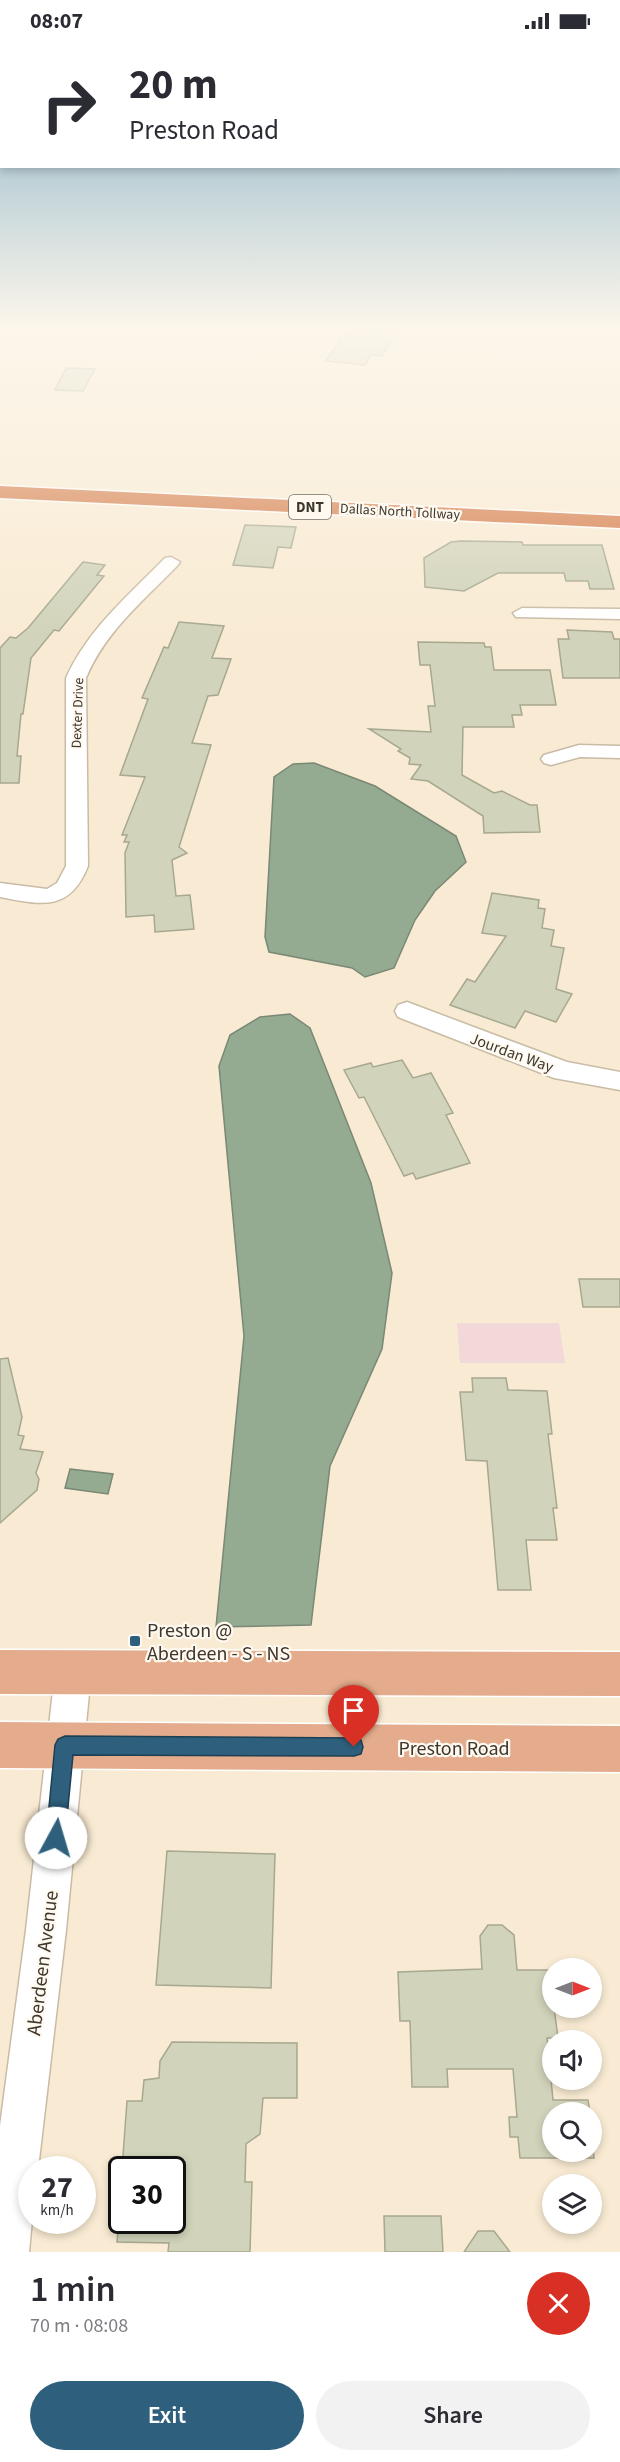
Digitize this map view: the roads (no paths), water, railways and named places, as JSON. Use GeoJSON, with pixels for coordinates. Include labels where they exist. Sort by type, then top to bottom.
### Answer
{"type":"FeatureCollection","features":[{"type":"Feature","properties":{"kind":"highway","name":"Dallas North Tollway"},"geometry":{"type":"LineString","coordinates":[[0,479],[620,508]]}},
{"type":"Feature","properties":{"kind":"highway","name":"Dallas North Tollway"},"geometry":{"type":"LineString","coordinates":[[0,492],[620,522]]}},
{"type":"Feature","properties":{"kind":"main road"},"geometry":{"type":"LineString","coordinates":[[0,1672],[620,1674]]}},
{"type":"Feature","properties":{"kind":"main road","name":"Preston Road"},"geometry":{"type":"LineString","coordinates":[[0,1745],[620,1749]]}},
{"type":"Feature","properties":{"kind":"street","name":"Dexter Drive"},"geometry":{"type":"LineString","coordinates":[[0,890],[40,897],[61,894],[73,881],[77,866],[76,678],[83,656],[96,640],[171,562]]}},
{"type":"Feature","properties":{"kind":"street"},"geometry":{"type":"LineString","coordinates":[[522,613],[620,614]]}},
{"type":"Feature","properties":{"kind":"street"},"geometry":{"type":"LineString","coordinates":[[551,759],[579,751],[620,752]]}},
{"type":"Feature","properties":{"kind":"street","name":"Jourdan Way"},"geometry":{"type":"LineString","coordinates":[[407,1011],[563,1071],[620,1081]]}},
{"type":"Feature","properties":{"kind":"street","name":"Aberdeen Avenue"},"geometry":{"type":"LineString","coordinates":[[6,2252],[46,1930],[73,1672]]}},
{"type":"Feature","properties":{"kind":"place","name":"Preston @ Aberdeen - S - NS"},"geometry":{"type":"Point","coordinates":[135,1641]}}]}
